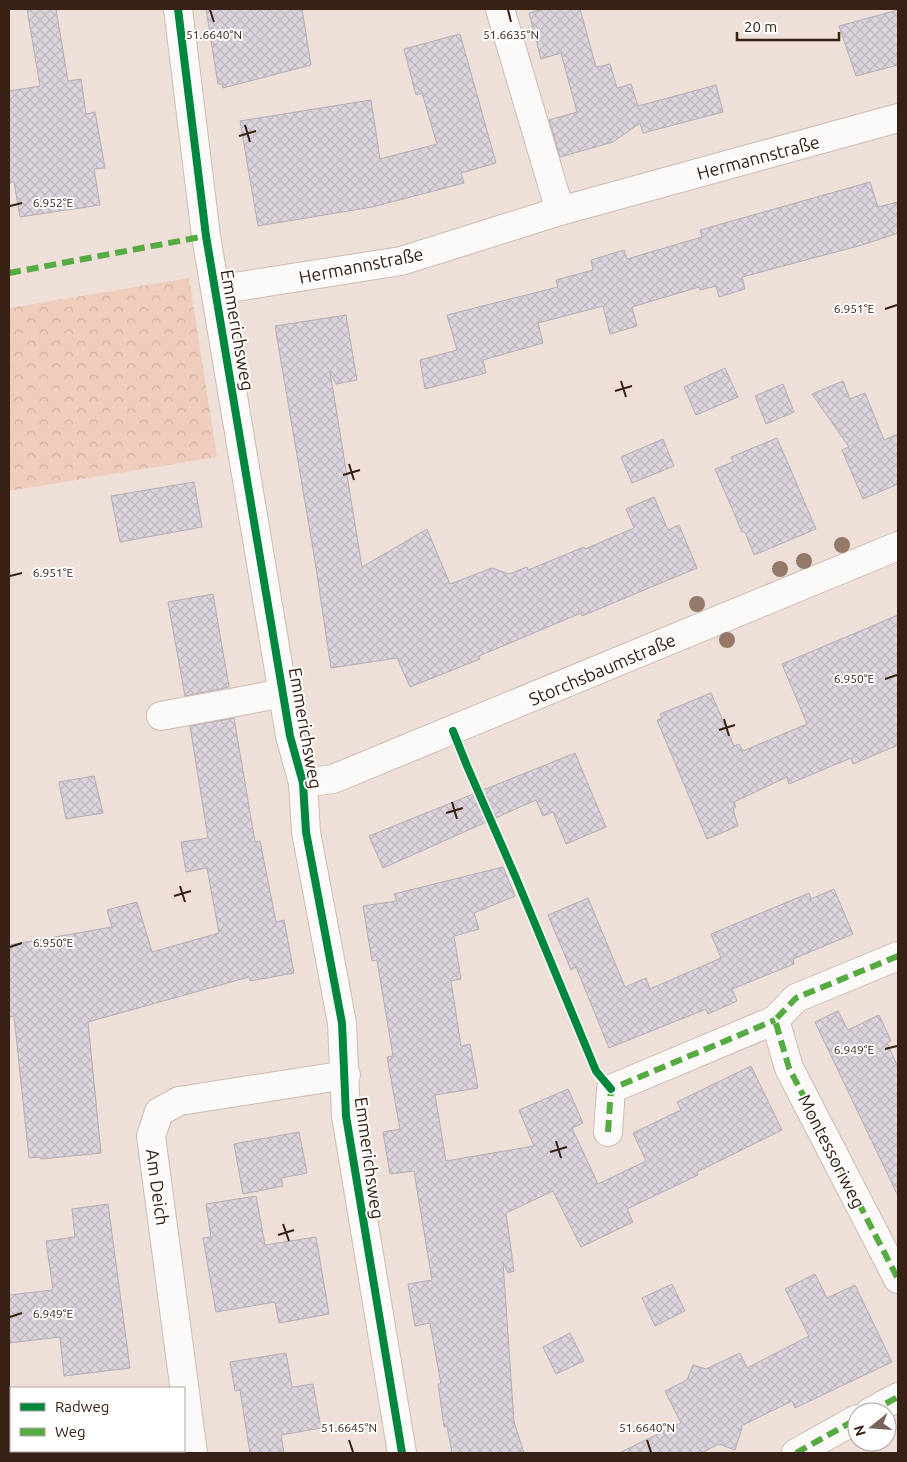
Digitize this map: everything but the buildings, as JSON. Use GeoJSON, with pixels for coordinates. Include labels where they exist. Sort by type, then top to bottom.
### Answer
{"type":"FeatureCollection","features":[{"type":"Feature","properties":{"kind":"street","name":"Emmerichsweg"},"geometry":{"type":"LineString","coordinates":[[178,9],[206,236],[290,736],[303,783],[306,832],[342,1023],[346,1075],[346,1116],[402,1453]]}},
{"type":"Feature","properties":{"kind":"street"},"geometry":{"type":"LineString","coordinates":[[500,9],[560,212]]}},
{"type":"Feature","properties":{"kind":"street","name":"Hermannstraße"},"geometry":{"type":"LineString","coordinates":[[216,290],[401,261],[560,212],[898,118]]}},
{"type":"Feature","properties":{"kind":"street","name":"Storchsbaumstraße"},"geometry":{"type":"LineString","coordinates":[[303,783],[333,779],[898,546]]}},
{"type":"Feature","properties":{"kind":"street"},"geometry":{"type":"LineString","coordinates":[[161,716],[284,692]]}},
{"type":"Feature","properties":{"kind":"street"},"geometry":{"type":"LineString","coordinates":[[608,1132],[611,1089],[775,1020],[796,998],[898,956]]}},
{"type":"Feature","properties":{"kind":"street","name":"Montessoriweg"},"geometry":{"type":"LineString","coordinates":[[775,1020],[789,1068],[898,1278]]}},
{"type":"Feature","properties":{"kind":"street","name":"Am Deich"},"geometry":{"type":"LineString","coordinates":[[184,1387],[151,1136],[159,1112],[179,1101],[346,1075]]}},
{"type":"Feature","properties":{"kind":"street","name":"Am Deich"},"geometry":{"type":"LineString","coordinates":[[185,1393],[193,1453]]}},
{"type":"Feature","properties":{"kind":"street"},"geometry":{"type":"LineString","coordinates":[[796,1453],[847,1425]]}},
{"type":"Feature","properties":{"kind":"green space"},"geometry":{"type":"Polygon","coordinates":[[[189,278],[217,457],[9,491],[9,308],[189,278]]]}},
{"type":"Feature","properties":{"kind":"marked path"},"geometry":{"type":"LineString","coordinates":[[9,273],[206,236]]}},
{"type":"Feature","properties":{"kind":"marked path"},"geometry":{"type":"LineString","coordinates":[[898,956],[796,998],[775,1020],[789,1068],[898,1279]]}},
{"type":"Feature","properties":{"kind":"marked path"},"geometry":{"type":"LineString","coordinates":[[608,1132],[611,1089],[775,1020]]}},
{"type":"Feature","properties":{"kind":"marked path"},"geometry":{"type":"LineString","coordinates":[[889,1402],[898,1397]]}},
{"type":"Feature","properties":{"kind":"marked path"},"geometry":{"type":"LineString","coordinates":[[796,1453],[847,1425]]}},
{"type":"Feature","properties":{"kind":"cycle path"},"geometry":{"type":"LineString","coordinates":[[178,9],[206,236],[290,736],[303,783],[306,832],[342,1023],[346,1116],[402,1453]]}},
{"type":"Feature","properties":{"kind":"cycle path"},"geometry":{"type":"LineString","coordinates":[[453,731],[596,1071],[611,1089]]}}]}
